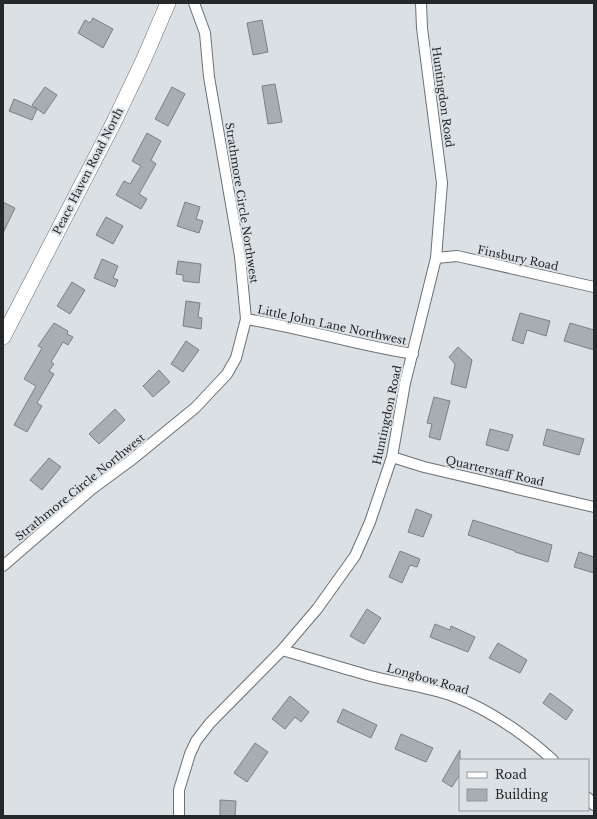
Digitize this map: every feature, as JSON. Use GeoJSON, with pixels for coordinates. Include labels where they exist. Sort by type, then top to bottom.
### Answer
{"type":"FeatureCollection","features":[{"type":"Feature","properties":{"kind":"main road","name":"Peace Haven Road North"},"geometry":{"type":"LineString","coordinates":[[3,337],[113,124],[143,61],[168,3]]}},
{"type":"Feature","properties":{"kind":"street","name":"Strathmore Circle Northwest"},"geometry":{"type":"LineString","coordinates":[[3,566],[92,489],[195,408],[215,388],[232,366],[246,319],[240,256],[209,77],[204,33],[194,3]]}},
{"type":"Feature","properties":{"kind":"street","name":"Huntingdon Road"},"geometry":{"type":"LineString","coordinates":[[179,816],[179,790],[190,754],[196,742],[232,699],[282,650],[317,609],[355,556],[370,522],[392,457],[405,383],[436,258],[442,183],[422,28],[421,3]]}},
{"type":"Feature","properties":{"kind":"street","name":"Finsbury Road"},"geometry":{"type":"LineString","coordinates":[[436,258],[457,256],[594,287]]}},
{"type":"Feature","properties":{"kind":"street","name":"Little John Lane Northwest"},"geometry":{"type":"LineString","coordinates":[[246,319],[290,326],[386,350],[413,354]]}},
{"type":"Feature","properties":{"kind":"street","name":"Quarterstaff Road"},"geometry":{"type":"LineString","coordinates":[[392,457],[424,467],[594,507]]}},
{"type":"Feature","properties":{"kind":"street","name":"Longbow Road"},"geometry":{"type":"LineString","coordinates":[[282,650],[369,676],[386,678],[452,696],[471,704],[522,734],[552,759]]}},
{"type":"Feature","properties":{"kind":"building"},"geometry":{"type":"Polygon","coordinates":[[[93,18],[113,29],[103,48],[78,33],[85,20],[90,23],[93,18]]]}},
{"type":"Feature","properties":{"kind":"building"},"geometry":{"type":"Polygon","coordinates":[[[262,20],[268,52],[253,55],[247,23],[262,20]]]}},
{"type":"Feature","properties":{"kind":"building"},"geometry":{"type":"Polygon","coordinates":[[[275,84],[282,122],[268,124],[262,86],[275,84]]]}},
{"type":"Feature","properties":{"kind":"building"},"geometry":{"type":"Polygon","coordinates":[[[45,87],[57,95],[44,114],[32,105],[45,87]]]}},
{"type":"Feature","properties":{"kind":"building"},"geometry":{"type":"Polygon","coordinates":[[[172,87],[185,94],[168,126],[155,119],[172,87]]]}},
{"type":"Feature","properties":{"kind":"building"},"geometry":{"type":"Polygon","coordinates":[[[14,99],[37,109],[32,120],[9,111],[14,99]]]}},
{"type":"Feature","properties":{"kind":"building"},"geometry":{"type":"Polygon","coordinates":[[[147,133],[161,141],[151,160],[156,164],[139,194],[147,199],[141,209],[116,195],[124,181],[130,184],[141,166],[132,161],[147,133]]]}},
{"type":"Feature","properties":{"kind":"building"},"geometry":{"type":"Polygon","coordinates":[[[3,202],[15,208],[3,233],[3,202]]]}},
{"type":"Feature","properties":{"kind":"building"},"geometry":{"type":"Polygon","coordinates":[[[185,202],[200,207],[196,219],[203,221],[199,233],[177,226],[185,202]]]}},
{"type":"Feature","properties":{"kind":"building"},"geometry":{"type":"Polygon","coordinates":[[[106,217],[123,226],[113,244],[96,235],[106,217]]]}},
{"type":"Feature","properties":{"kind":"building"},"geometry":{"type":"Polygon","coordinates":[[[102,259],[118,266],[113,278],[118,280],[115,287],[94,278],[102,259]]]}},
{"type":"Feature","properties":{"kind":"building"},"geometry":{"type":"Polygon","coordinates":[[[178,261],[201,264],[199,283],[183,281],[183,275],[176,274],[178,261]]]}},
{"type":"Feature","properties":{"kind":"building"},"geometry":{"type":"Polygon","coordinates":[[[72,282],[85,290],[70,314],[57,306],[72,282]]]}},
{"type":"Feature","properties":{"kind":"building"},"geometry":{"type":"Polygon","coordinates":[[[186,301],[200,303],[198,317],[202,318],[201,329],[183,326],[186,301]]]}},
{"type":"Feature","properties":{"kind":"building"},"geometry":{"type":"Polygon","coordinates":[[[520,313],[550,321],[546,336],[527,330],[523,344],[512,340],[520,313]]]}},
{"type":"Feature","properties":{"kind":"building"},"geometry":{"type":"Polygon","coordinates":[[[54,323],[68,331],[67,334],[73,337],[68,345],[63,342],[51,362],[54,364],[49,371],[54,374],[37,403],[42,406],[27,432],[14,425],[36,386],[24,379],[42,348],[38,346],[54,323]]]}},
{"type":"Feature","properties":{"kind":"building"},"geometry":{"type":"Polygon","coordinates":[[[570,323],[594,330],[594,350],[564,341],[570,323]]]}},
{"type":"Feature","properties":{"kind":"building"},"geometry":{"type":"Polygon","coordinates":[[[186,341],[199,350],[183,372],[171,364],[186,341]]]}},
{"type":"Feature","properties":{"kind":"building"},"geometry":{"type":"Polygon","coordinates":[[[458,347],[472,360],[466,388],[451,384],[455,364],[449,357],[458,347]]]}},
{"type":"Feature","properties":{"kind":"building"},"geometry":{"type":"Polygon","coordinates":[[[159,370],[170,382],[153,397],[143,386],[159,370]]]}},
{"type":"Feature","properties":{"kind":"building"},"geometry":{"type":"Polygon","coordinates":[[[434,397],[450,401],[440,440],[429,437],[432,424],[427,423],[434,397]]]}},
{"type":"Feature","properties":{"kind":"building"},"geometry":{"type":"Polygon","coordinates":[[[115,409],[125,420],[99,444],[89,434],[115,409]]]}},
{"type":"Feature","properties":{"kind":"building"},"geometry":{"type":"Polygon","coordinates":[[[490,429],[513,435],[508,451],[486,445],[490,429]]]}},
{"type":"Feature","properties":{"kind":"building"},"geometry":{"type":"Polygon","coordinates":[[[547,429],[584,439],[579,455],[543,445],[547,429]]]}},
{"type":"Feature","properties":{"kind":"building"},"geometry":{"type":"Polygon","coordinates":[[[49,458],[61,467],[42,490],[30,480],[49,458]]]}},
{"type":"Feature","properties":{"kind":"building"},"geometry":{"type":"Polygon","coordinates":[[[416,509],[432,515],[423,537],[408,532],[416,509]]]}},
{"type":"Feature","properties":{"kind":"building"},"geometry":{"type":"Polygon","coordinates":[[[473,520],[552,545],[548,562],[468,535],[473,520]]]}},
{"type":"Feature","properties":{"kind":"building"},"geometry":{"type":"Polygon","coordinates":[[[400,551],[420,559],[417,567],[410,565],[402,583],[389,577],[400,551]]]}},
{"type":"Feature","properties":{"kind":"building"},"geometry":{"type":"Polygon","coordinates":[[[579,552],[594,557],[594,573],[574,567],[579,552]]]}},
{"type":"Feature","properties":{"kind":"building"},"geometry":{"type":"Polygon","coordinates":[[[367,609],[381,618],[364,644],[350,636],[367,609]]]}},
{"type":"Feature","properties":{"kind":"building"},"geometry":{"type":"Polygon","coordinates":[[[435,624],[450,630],[451,626],[475,637],[468,652],[430,637],[435,624]]]}},
{"type":"Feature","properties":{"kind":"building"},"geometry":{"type":"Polygon","coordinates":[[[498,643],[527,660],[520,673],[489,658],[498,643]]]}},
{"type":"Feature","properties":{"kind":"building"},"geometry":{"type":"Polygon","coordinates":[[[550,693],[573,710],[566,720],[543,703],[550,693]]]}},
{"type":"Feature","properties":{"kind":"building"},"geometry":{"type":"Polygon","coordinates":[[[290,696],[309,712],[301,722],[295,717],[285,729],[272,719],[290,696]]]}},
{"type":"Feature","properties":{"kind":"building"},"geometry":{"type":"Polygon","coordinates":[[[343,709],[377,725],[371,738],[337,722],[343,709]]]}},
{"type":"Feature","properties":{"kind":"building"},"geometry":{"type":"Polygon","coordinates":[[[401,734],[433,748],[426,762],[395,749],[401,734]]]}},
{"type":"Feature","properties":{"kind":"building"},"geometry":{"type":"Polygon","coordinates":[[[255,743],[268,752],[247,782],[234,773],[255,743]]]}},
{"type":"Feature","properties":{"kind":"building"},"geometry":{"type":"Polygon","coordinates":[[[460,750],[459,776],[452,787],[442,781],[460,750]]]}},
{"type":"Feature","properties":{"kind":"building"},"geometry":{"type":"Polygon","coordinates":[[[220,800],[236,801],[235,816],[220,816],[220,800]]]}}]}
